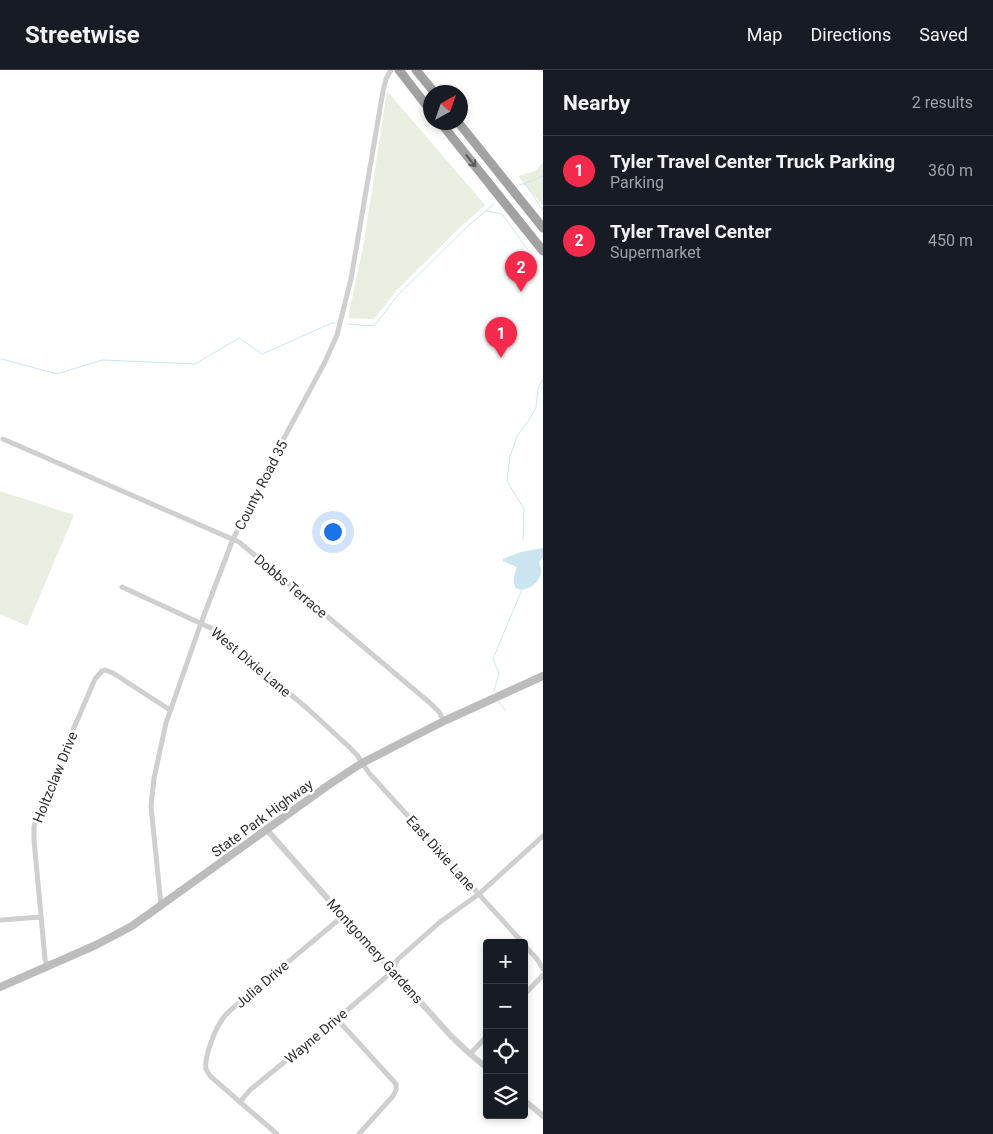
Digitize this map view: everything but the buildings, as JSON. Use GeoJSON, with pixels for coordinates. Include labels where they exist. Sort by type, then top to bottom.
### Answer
{"type":"FeatureCollection","features":[{"type":"Feature","properties":{"kind":"highway"},"geometry":{"type":"LineString","coordinates":[[399,70],[423,101]]}},
{"type":"Feature","properties":{"kind":"highway"},"geometry":{"type":"LineString","coordinates":[[416,70],[428,85]]}},
{"type":"Feature","properties":{"kind":"highway"},"geometry":{"type":"LineString","coordinates":[[446,130],[543,251]]}},
{"type":"Feature","properties":{"kind":"highway"},"geometry":{"type":"LineString","coordinates":[[464,130],[543,228]]}},
{"type":"Feature","properties":{"kind":"main road","name":"State Park Highway"},"geometry":{"type":"LineString","coordinates":[[0,987],[106,941],[144,918],[362,762],[444,721],[543,676]]}},
{"type":"Feature","properties":{"kind":"street","name":"County Road 35"},"geometry":{"type":"LineString","coordinates":[[161,905],[151,806],[154,778],[170,710],[200,623],[233,539],[269,466],[325,362],[337,334],[351,279],[383,91],[386,80],[392,70]]}},
{"type":"Feature","properties":{"kind":"street","name":"Dobbs Terrace"},"geometry":{"type":"LineString","coordinates":[[3,439],[239,542],[430,703],[439,712],[444,721]]}},
{"type":"Feature","properties":{"kind":"street","name":"West Dixie Lane"},"geometry":{"type":"LineString","coordinates":[[122,588],[213,629],[308,710],[352,750],[362,762]]}},
{"type":"Feature","properties":{"kind":"street","name":"Holtzclaw Drive"},"geometry":{"type":"LineString","coordinates":[[46,968],[34,840],[35,821],[95,679],[105,670],[113,673],[170,710]]}},
{"type":"Feature","properties":{"kind":"street","name":"East Dixie Lane"},"geometry":{"type":"LineString","coordinates":[[362,762],[369,773],[519,939]]}},
{"type":"Feature","properties":{"kind":"street","name":"Montgomery Gardens"},"geometry":{"type":"LineString","coordinates":[[266,830],[446,1029],[483,1065]]}},
{"type":"Feature","properties":{"kind":"street","name":"Wayne Drive"},"geometry":{"type":"LineString","coordinates":[[240,1102],[250,1090],[337,1019],[392,970],[397,960],[440,922],[479,894],[543,836]]}},
{"type":"Feature","properties":{"kind":"street","name":"Julia Drive"},"geometry":{"type":"LineString","coordinates":[[240,1102],[210,1076],[206,1069],[207,1055],[220,1022],[240,1002],[343,916]]}},
{"type":"Feature","properties":{"kind":"street"},"geometry":{"type":"LineString","coordinates":[[1,920],[41,917]]}},
{"type":"Feature","properties":{"kind":"street","name":"East Dixie Lane"},"geometry":{"type":"LineString","coordinates":[[528,949],[543,969]]}},
{"type":"Feature","properties":{"kind":"street"},"geometry":{"type":"LineString","coordinates":[[528,992],[541,982],[543,975]]}},
{"type":"Feature","properties":{"kind":"street"},"geometry":{"type":"LineString","coordinates":[[337,1019],[396,1084],[393,1096],[359,1134]]}},
{"type":"Feature","properties":{"kind":"street"},"geometry":{"type":"LineString","coordinates":[[470,1054],[483,1040]]}},
{"type":"Feature","properties":{"kind":"street"},"geometry":{"type":"LineString","coordinates":[[240,1102],[277,1134]]}},
{"type":"Feature","properties":{"kind":"street"},"geometry":{"type":"LineString","coordinates":[[528,1103],[543,1116]]}},
{"type":"Feature","properties":{"kind":"green space"},"geometry":{"type":"Polygon","coordinates":[[[387,91],[485,205],[398,289],[374,319],[348,318],[364,242],[387,91]]]}},
{"type":"Feature","properties":{"kind":"green space"},"geometry":{"type":"Polygon","coordinates":[[[543,162],[543,206],[518,176],[535,171],[543,162]]]}},
{"type":"Feature","properties":{"kind":"green space"},"geometry":{"type":"Polygon","coordinates":[[[0,491],[74,515],[27,626],[0,614],[0,491]]]}},
{"type":"Feature","properties":{"kind":"water"},"geometry":{"type":"Polygon","coordinates":[[[543,548],[543,557],[539,562],[541,572],[538,580],[528,588],[517,589],[514,585],[514,578],[517,567],[503,561],[503,559],[521,552],[543,548]]]}},
{"type":"Feature","properties":{"kind":"waterway"},"geometry":{"type":"LineString","coordinates":[[520,185],[543,176]]}},
{"type":"Feature","properties":{"kind":"waterway"},"geometry":{"type":"LineString","coordinates":[[523,183],[543,210]]}},
{"type":"Feature","properties":{"kind":"waterway"},"geometry":{"type":"LineString","coordinates":[[347,324],[374,326],[399,294],[469,225],[494,204]]}},
{"type":"Feature","properties":{"kind":"waterway"},"geometry":{"type":"LineString","coordinates":[[486,211],[502,214],[528,250]]}},
{"type":"Feature","properties":{"kind":"waterway"},"geometry":{"type":"LineString","coordinates":[[0,359],[57,374],[102,360],[195,364],[239,338],[262,354],[332,323],[336,323]]}},
{"type":"Feature","properties":{"kind":"waterway"},"geometry":{"type":"LineString","coordinates":[[523,540],[524,509],[507,481],[510,457],[517,436],[536,408],[538,389],[543,379]]}},
{"type":"Feature","properties":{"kind":"waterway"},"geometry":{"type":"LineString","coordinates":[[494,691],[499,673],[493,659],[522,589]]}},
{"type":"Feature","properties":{"kind":"waterway"},"geometry":{"type":"LineString","coordinates":[[499,702],[505,710]]}},
{"type":"Feature","properties":{"kind":"place","name":"Tyler Travel Center"},"geometry":{"type":"Point","coordinates":[521,292]}},
{"type":"Feature","properties":{"kind":"place","name":"Tyler Travel Center Truck Parking"},"geometry":{"type":"Point","coordinates":[501,358]}}]}
